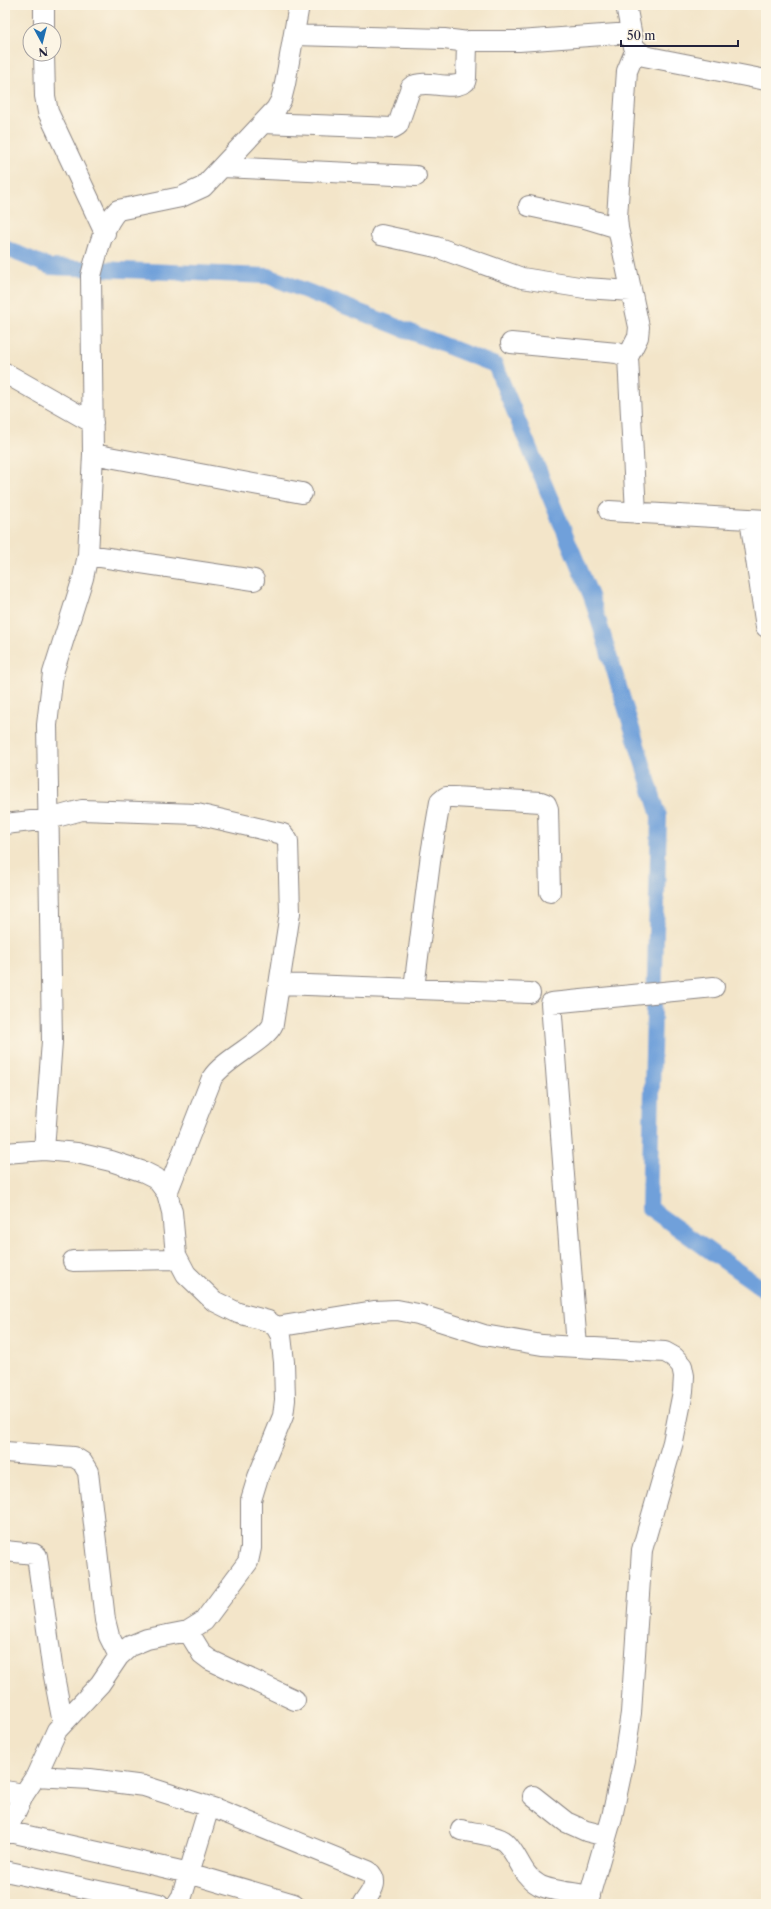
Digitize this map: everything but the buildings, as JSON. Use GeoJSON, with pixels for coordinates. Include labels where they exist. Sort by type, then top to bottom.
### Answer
{"type":"FeatureCollection","features":[{"type":"Feature","properties":{"kind":"street"},"geometry":{"type":"LineString","coordinates":[[44,5],[44,22]]}},
{"type":"Feature","properties":{"kind":"street"},"geometry":{"type":"LineString","coordinates":[[44,1150],[52,1041],[47,725],[52,680],[83,578],[88,555],[93,454],[91,276],[101,242],[112,215],[118,210],[190,194],[203,187],[276,109],[281,100],[299,5]]}},
{"type":"Feature","properties":{"kind":"street"},"geometry":{"type":"LineString","coordinates":[[626,5],[634,41],[644,56],[766,80]]}},
{"type":"Feature","properties":{"kind":"street"},"geometry":{"type":"LineString","coordinates":[[294,35],[444,39],[468,42],[634,41]]}},
{"type":"Feature","properties":{"kind":"street"},"geometry":{"type":"LineString","coordinates":[[634,41],[627,71],[618,228],[639,333],[628,357],[636,513]]}},
{"type":"Feature","properties":{"kind":"street"},"geometry":{"type":"LineString","coordinates":[[263,123],[393,128],[398,125],[411,88],[419,84],[458,85],[465,82],[468,42]]}},
{"type":"Feature","properties":{"kind":"street"},"geometry":{"type":"LineString","coordinates":[[44,62],[44,96],[48,112],[101,242]]}},
{"type":"Feature","properties":{"kind":"street"},"geometry":{"type":"LineString","coordinates":[[222,167],[416,176]]}},
{"type":"Feature","properties":{"kind":"street"},"geometry":{"type":"LineString","coordinates":[[529,206],[585,218],[618,228]]}},
{"type":"Feature","properties":{"kind":"street"},"geometry":{"type":"LineString","coordinates":[[381,235],[436,247],[522,278],[585,288],[631,291]]}},
{"type":"Feature","properties":{"kind":"street"},"geometry":{"type":"LineString","coordinates":[[511,343],[617,353],[628,357]]}},
{"type":"Feature","properties":{"kind":"street"},"geometry":{"type":"LineString","coordinates":[[5,374],[93,423]]}},
{"type":"Feature","properties":{"kind":"street"},"geometry":{"type":"LineString","coordinates":[[93,454],[302,493]]}},
{"type":"Feature","properties":{"kind":"street"},"geometry":{"type":"LineString","coordinates":[[609,511],[758,519],[766,627]]}},
{"type":"Feature","properties":{"kind":"street"},"geometry":{"type":"LineString","coordinates":[[88,555],[254,580]]}},
{"type":"Feature","properties":{"kind":"street"},"geometry":{"type":"LineString","coordinates":[[414,988],[431,854],[440,802],[444,799],[453,797],[541,802],[546,804],[548,809],[550,892]]}},
{"type":"Feature","properties":{"kind":"street"},"geometry":{"type":"LineString","coordinates":[[5,824],[49,819],[82,810],[200,814],[283,834],[288,841],[291,905],[280,984],[272,1026],[218,1069],[212,1078],[167,1193]]}},
{"type":"Feature","properties":{"kind":"street"},"geometry":{"type":"LineString","coordinates":[[280,984],[530,992]]}},
{"type":"Feature","properties":{"kind":"street"},"geometry":{"type":"LineString","coordinates":[[577,1347],[551,1004],[714,987]]}},
{"type":"Feature","properties":{"kind":"street"},"geometry":{"type":"LineString","coordinates":[[5,1153],[44,1150],[70,1152],[105,1159],[144,1172],[156,1178],[167,1193],[172,1212],[177,1259],[186,1274],[214,1301],[238,1313],[268,1321],[276,1327],[281,1336],[284,1362],[285,1400],[283,1416],[258,1477],[251,1500],[251,1548],[248,1562],[204,1621],[188,1630],[147,1639],[130,1646],[119,1656],[100,1684],[57,1730],[36,1776],[14,1793],[6,1832],[188,1873],[294,1904]]}},
{"type":"Feature","properties":{"kind":"street"},"geometry":{"type":"LineString","coordinates":[[73,1261],[177,1259]]}},
{"type":"Feature","properties":{"kind":"street"},"geometry":{"type":"LineString","coordinates":[[276,1327],[374,1311],[397,1310],[418,1314],[484,1335],[542,1345],[664,1352],[674,1357],[682,1366],[684,1376],[683,1392],[673,1442],[642,1550],[631,1714],[624,1760],[606,1836],[588,1900],[540,1886],[531,1880],[521,1868],[514,1852],[504,1841],[461,1830]]}},
{"type":"Feature","properties":{"kind":"street"},"geometry":{"type":"LineString","coordinates":[[5,1452],[74,1457],[82,1462],[88,1472],[105,1620],[109,1636],[119,1656]]}},
{"type":"Feature","properties":{"kind":"street"},"geometry":{"type":"LineString","coordinates":[[5,1551],[34,1554],[37,1556],[52,1666],[63,1723]]}},
{"type":"Feature","properties":{"kind":"street"},"geometry":{"type":"LineString","coordinates":[[188,1630],[202,1654],[210,1660],[295,1700]]}},
{"type":"Feature","properties":{"kind":"street"},"geometry":{"type":"LineString","coordinates":[[36,1776],[90,1779],[144,1786],[209,1807],[368,1872],[373,1876],[373,1888],[363,1904]]}},
{"type":"Feature","properties":{"kind":"street"},"geometry":{"type":"LineString","coordinates":[[533,1796],[566,1822],[586,1831],[606,1836]]}},
{"type":"Feature","properties":{"kind":"street"},"geometry":{"type":"LineString","coordinates":[[177,1904],[182,1896],[209,1807]]}},
{"type":"Feature","properties":{"kind":"street"},"geometry":{"type":"LineString","coordinates":[[5,1871],[159,1904]]}},
{"type":"Feature","properties":{"kind":"waterway"},"geometry":{"type":"LineString","coordinates":[[5,248],[50,267],[268,276],[495,365],[591,596],[659,816],[649,1208],[766,1291]]}}]}
